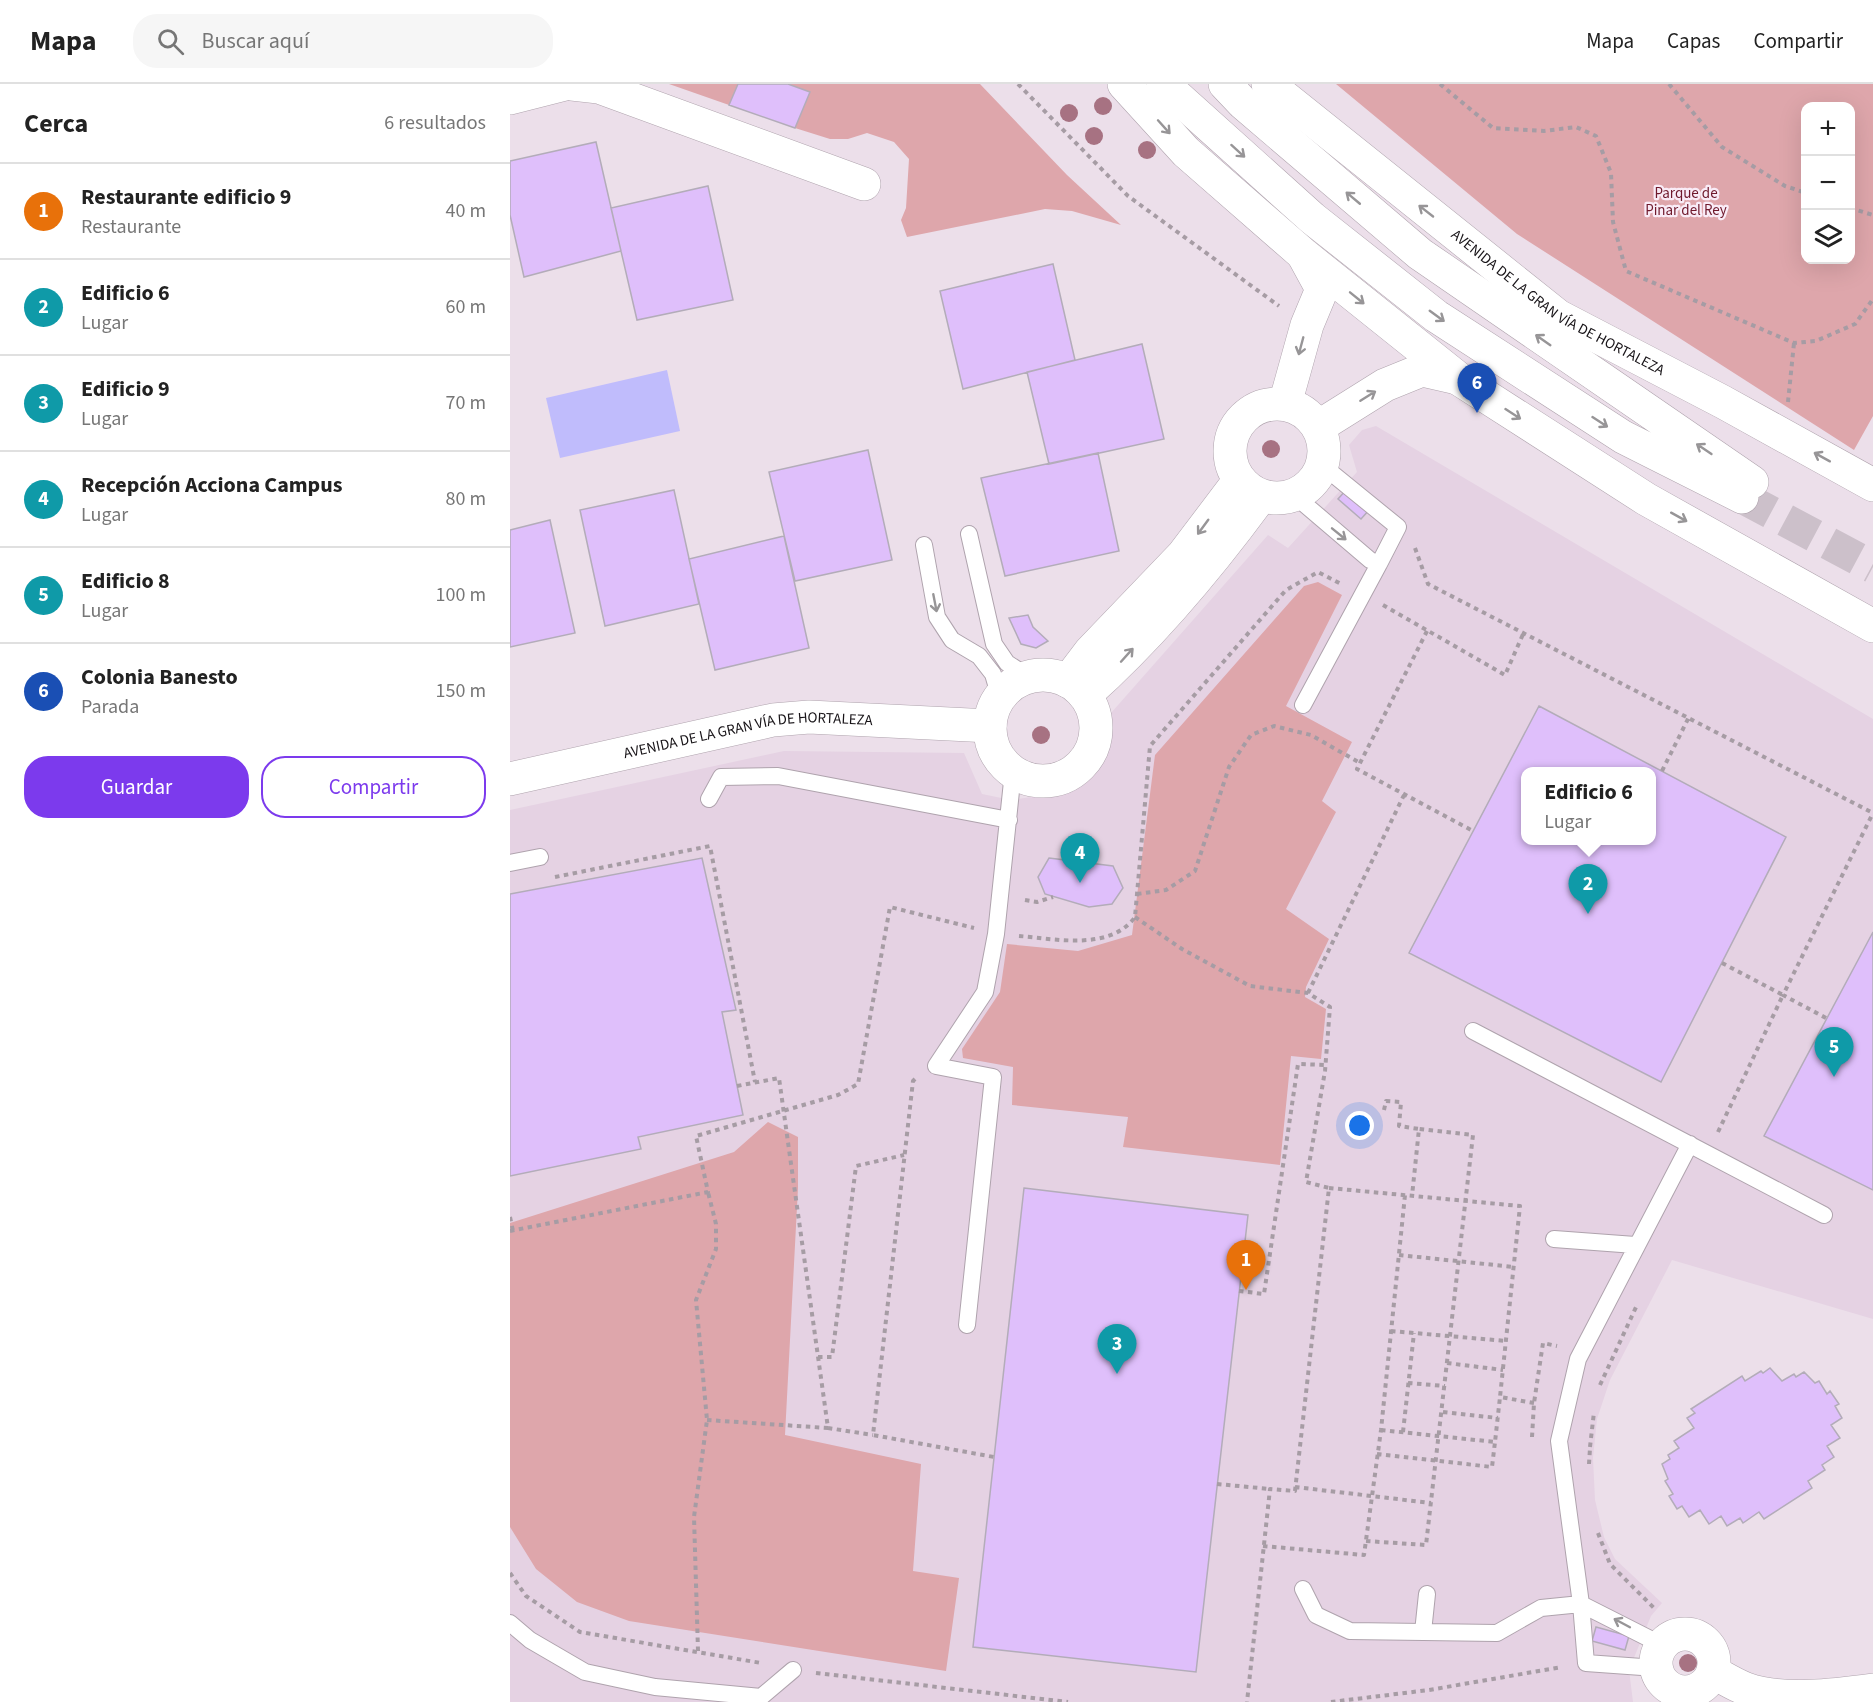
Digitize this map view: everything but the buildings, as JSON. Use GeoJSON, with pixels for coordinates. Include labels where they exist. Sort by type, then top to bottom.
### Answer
{"type":"FeatureCollection","features":[{"type":"Feature","properties":{"kind":"street"},"geometry":{"type":"LineString","coordinates":[[510,98],[565,84]]}},
{"type":"Feature","properties":{"kind":"street"},"geometry":{"type":"LineString","coordinates":[[572,84],[600,87],[864,184]]}},
{"type":"Feature","properties":{"kind":"street"},"geometry":{"type":"LineString","coordinates":[[1124,84],[1186,152],[1304,255],[1459,379],[1646,499],[1873,626]]}},
{"type":"Feature","properties":{"kind":"street"},"geometry":{"type":"LineString","coordinates":[[1163,84],[1312,218],[1436,316],[1623,437],[1747,490],[1420,254],[1242,103],[1225,84]]}},
{"type":"Feature","properties":{"kind":"street","name":"AVENIDA DE LA GRAN VÍA DE HORTALEZA"},"geometry":{"type":"LineString","coordinates":[[1268,84],[1558,316],[1723,402],[1873,485]]}},
{"type":"Feature","properties":{"kind":"street"},"geometry":{"type":"LineString","coordinates":[[1285,404],[1306,325],[1322,289],[1304,255]]}},
{"type":"Feature","properties":{"kind":"street"},"geometry":{"type":"LineString","coordinates":[[1318,427],[1385,386],[1422,370],[1459,379]]}},
{"type":"Feature","properties":{"kind":"street"},"geometry":{"type":"LineString","coordinates":[[1269,404],[1285,404],[1310,416],[1318,427],[1323,440],[1323,466],[1312,484],[1295,496],[1278,500],[1250,489],[1232,466],[1229,450],[1232,434],[1241,420],[1253,410],[1269,404]]}},
{"type":"Feature","properties":{"kind":"street"},"geometry":{"type":"LineString","coordinates":[[1076,688],[1090,652],[1250,489]]}},
{"type":"Feature","properties":{"kind":"street"},"geometry":{"type":"LineString","coordinates":[[1053,676],[1076,688],[1093,710],[1096,726],[1095,743],[1088,758],[1076,771],[1061,779],[1045,782],[1028,780],[1013,772],[1000,760],[992,744],[995,712],[1010,687],[1030,678],[1053,676]]}},
{"type":"Feature","properties":{"kind":"street","name":"AVENIDA DE LA GRAN VÍA DE HORTALEZA"},"geometry":{"type":"LineString","coordinates":[[510,779],[773,720],[995,712]]}},
{"type":"Feature","properties":{"kind":"street"},"geometry":{"type":"LineString","coordinates":[[1679,1635],[1698,1638],[1712,1652],[1713,1672],[1703,1686],[1696,1690],[1679,1692],[1664,1683],[1659,1656],[1679,1635]]}},
{"type":"Feature","properties":{"kind":"street"},"geometry":{"type":"LineString","coordinates":[[1713,1672],[1748,1690],[1767,1695],[1818,1696],[1873,1690]]}},
{"type":"Feature","properties":{"kind":"lane"},"geometry":{"type":"LineString","coordinates":[[1303,705],[1398,526],[1323,466]]}},
{"type":"Feature","properties":{"kind":"lane"},"geometry":{"type":"LineString","coordinates":[[1295,496],[1370,560],[1379,564]]}},
{"type":"Feature","properties":{"kind":"lane"},"geometry":{"type":"LineString","coordinates":[[969,534],[994,644],[1007,663],[1030,678]]}},
{"type":"Feature","properties":{"kind":"lane"},"geometry":{"type":"LineString","coordinates":[[924,545],[938,617],[952,640],[978,656],[993,674],[995,712]]}},
{"type":"Feature","properties":{"kind":"lane"},"geometry":{"type":"LineString","coordinates":[[967,1325],[993,1077],[936,1066],[985,992],[996,934],[1013,772]]}},
{"type":"Feature","properties":{"kind":"lane"},"geometry":{"type":"LineString","coordinates":[[709,799],[721,777],[778,776],[1009,820]]}},
{"type":"Feature","properties":{"kind":"lane"},"geometry":{"type":"LineString","coordinates":[[510,863],[540,857]]}},
{"type":"Feature","properties":{"kind":"lane"},"geometry":{"type":"LineString","coordinates":[[1473,1031],[1824,1215]]}},
{"type":"Feature","properties":{"kind":"lane"},"geometry":{"type":"LineString","coordinates":[[1659,1656],[1586,1663],[1581,1604],[1559,1441],[1578,1359],[1635,1245],[1690,1144]]}},
{"type":"Feature","properties":{"kind":"lane"},"geometry":{"type":"LineString","coordinates":[[1554,1239],[1635,1245]]}},
{"type":"Feature","properties":{"kind":"lane"},"geometry":{"type":"LineString","coordinates":[[1303,1590],[1316,1615],[1350,1631],[1497,1633],[1540,1608],[1581,1604],[1659,1656]]}},
{"type":"Feature","properties":{"kind":"lane"},"geometry":{"type":"LineString","coordinates":[[1423,1632],[1427,1594]]}},
{"type":"Feature","properties":{"kind":"lane"},"geometry":{"type":"LineString","coordinates":[[510,1623],[530,1640],[585,1672],[655,1687],[761,1697],[792,1670]]}},
{"type":"Feature","properties":{"kind":"path"},"geometry":{"type":"LineString","coordinates":[[1018,84],[1128,196],[1306,325]]}},
{"type":"Feature","properties":{"kind":"path"},"geometry":{"type":"LineString","coordinates":[[1440,84],[1493,128],[1544,131],[1576,127],[1596,136],[1611,172],[1613,222],[1626,271],[1794,343],[1816,341],[1855,324],[1873,299]]}},
{"type":"Feature","properties":{"kind":"path"},"geometry":{"type":"LineString","coordinates":[[1669,84],[1722,147],[1785,186],[1801,191]]}},
{"type":"Feature","properties":{"kind":"path"},"geometry":{"type":"LineString","coordinates":[[1855,209],[1873,215]]}},
{"type":"Feature","properties":{"kind":"path"},"geometry":{"type":"LineString","coordinates":[[1787,410],[1794,343]]}},
{"type":"Feature","properties":{"kind":"path"},"geometry":{"type":"LineString","coordinates":[[1413,541],[1428,584],[1873,813],[1783,995],[1826,1018]]}},
{"type":"Feature","properties":{"kind":"path"},"geometry":{"type":"LineString","coordinates":[[698,1651],[694,1517],[707,1420],[696,1300],[716,1249],[716,1224],[696,1136],[838,1095],[858,1084],[890,907],[996,934],[1087,941],[1125,930],[1135,917],[1150,746],[1286,590],[1318,572],[1505,675],[1524,632]]}},
{"type":"Feature","properties":{"kind":"path"},"geometry":{"type":"LineString","coordinates":[[1428,631],[1357,769],[1473,831]]}},
{"type":"Feature","properties":{"kind":"path"},"geometry":{"type":"LineString","coordinates":[[1662,771],[1689,717]]}},
{"type":"Feature","properties":{"kind":"path"},"geometry":{"type":"LineString","coordinates":[[1137,894],[1166,890],[1195,871],[1229,767],[1251,735],[1274,726],[1302,733],[1360,763]]}},
{"type":"Feature","properties":{"kind":"path"},"geometry":{"type":"LineString","coordinates":[[1308,993],[1404,795]]}},
{"type":"Feature","properties":{"kind":"path"},"geometry":{"type":"LineString","coordinates":[[545,879],[710,846],[755,1082]]}},
{"type":"Feature","properties":{"kind":"path"},"geometry":{"type":"LineString","coordinates":[[1135,917],[1182,949],[1250,986],[1308,993],[1330,1007],[1325,1065],[1306,1182],[1329,1188],[1520,1206],[1492,1467],[1377,1454]]}},
{"type":"Feature","properties":{"kind":"path"},"geometry":{"type":"LineString","coordinates":[[1239,1291],[1264,1294],[1298,1064],[1325,1065]]}},
{"type":"Feature","properties":{"kind":"path"},"geometry":{"type":"LineString","coordinates":[[873,1435],[913,1081],[936,1066]]}},
{"type":"Feature","properties":{"kind":"path"},"geometry":{"type":"LineString","coordinates":[[737,1086],[779,1078],[786,1109],[828,1428]]}},
{"type":"Feature","properties":{"kind":"path"},"geometry":{"type":"LineString","coordinates":[[1366,1541],[1426,1545],[1473,1135],[1399,1126],[1401,1102],[1386,1101],[1384,1110]]}},
{"type":"Feature","properties":{"kind":"path"},"geometry":{"type":"LineString","coordinates":[[1412,1196],[1419,1129]]}},
{"type":"Feature","properties":{"kind":"path"},"geometry":{"type":"LineString","coordinates":[[818,1357],[832,1357],[856,1166],[904,1155]]}},
{"type":"Feature","properties":{"kind":"path"},"geometry":{"type":"LineString","coordinates":[[1217,1484],[1294,1491],[1329,1188]]}},
{"type":"Feature","properties":{"kind":"path"},"geometry":{"type":"LineString","coordinates":[[510,1217],[512,1231],[708,1192]]}},
{"type":"Feature","properties":{"kind":"path"},"geometry":{"type":"LineString","coordinates":[[1263,1546],[1364,1555],[1381,1430],[1405,1195]]}},
{"type":"Feature","properties":{"kind":"path"},"geometry":{"type":"LineString","coordinates":[[1399,1255],[1514,1267]]}},
{"type":"Feature","properties":{"kind":"path"},"geometry":{"type":"LineString","coordinates":[[1391,1331],[1506,1341]]}},
{"type":"Feature","properties":{"kind":"path"},"geometry":{"type":"LineString","coordinates":[[1403,1432],[1414,1333]]}},
{"type":"Feature","properties":{"kind":"path"},"geometry":{"type":"LineString","coordinates":[[1538,1440],[1532,1439],[1542,1343],[1558,1346]]}},
{"type":"Feature","properties":{"kind":"path"},"geometry":{"type":"LineString","coordinates":[[1448,1363],[1503,1370]]}},
{"type":"Feature","properties":{"kind":"path"},"geometry":{"type":"LineString","coordinates":[[1408,1383],[1445,1386]]}},
{"type":"Feature","properties":{"kind":"path"},"geometry":{"type":"LineString","coordinates":[[1500,1397],[1534,1403]]}},
{"type":"Feature","properties":{"kind":"path"},"geometry":{"type":"LineString","coordinates":[[1443,1412],[1498,1418]]}},
{"type":"Feature","properties":{"kind":"path"},"geometry":{"type":"LineString","coordinates":[[707,1420],[828,1428],[994,1457]]}},
{"type":"Feature","properties":{"kind":"path"},"geometry":{"type":"LineString","coordinates":[[1381,1430],[1495,1442]]}},
{"type":"Feature","properties":{"kind":"path"},"geometry":{"type":"LineString","coordinates":[[1295,1487],[1431,1503]]}},
{"type":"Feature","properties":{"kind":"path"},"geometry":{"type":"LineString","coordinates":[[1246,1702],[1270,1489]]}},
{"type":"Feature","properties":{"kind":"path"},"geometry":{"type":"LineString","coordinates":[[1331,1702],[1429,1690],[1586,1663]]}},
{"type":"Feature","properties":{"kind":"shaded area"},"geometry":{"type":"Polygon","coordinates":[[[667,370],[680,431],[560,458],[546,398],[667,370]]]}},
{"type":"Feature","properties":{"kind":"shaded area"},"geometry":{"type":"Polygon","coordinates":[[[1376,426],[1873,719],[1873,1319],[1672,1260],[1610,1380],[1597,1419],[1593,1458],[1595,1500],[1604,1537],[1615,1559],[1662,1603],[1651,1616],[1629,1670],[1633,1702],[510,1702],[510,810],[784,751],[964,753],[982,794],[1011,800],[1052,794],[1078,783],[1102,762],[1111,713],[1268,535],[1288,548],[1357,472],[1349,445],[1362,430],[1376,426]]]}},
{"type":"Feature","properties":{"kind":"green space"},"geometry":{"type":"Polygon","coordinates":[[[669,84],[738,84],[729,105],[669,84]]]}},
{"type":"Feature","properties":{"kind":"green space"},"geometry":{"type":"Polygon","coordinates":[[[788,84],[980,84],[1067,175],[1121,225],[1072,211],[1045,209],[907,237],[901,220],[906,208],[909,159],[894,142],[867,133],[848,139],[830,139],[795,128],[810,92],[788,84]]]}},
{"type":"Feature","properties":{"kind":"green space","name":"Parque de Pinar del Rey"},"geometry":{"type":"Polygon","coordinates":[[[1336,84],[1873,84],[1873,416],[1854,450],[1517,234],[1336,84]]]}},
{"type":"Feature","properties":{"kind":"green space"},"geometry":{"type":"Polygon","coordinates":[[[1318,582],[1342,595],[1286,706],[1352,742],[1322,801],[1336,812],[1286,909],[1329,939],[1306,987],[1305,997],[1326,1009],[1321,1059],[1291,1056],[1280,1165],[1123,1147],[1128,1117],[1012,1105],[1013,1067],[963,1058],[962,1049],[1000,992],[1007,944],[1078,951],[1132,935],[1155,755],[1304,586],[1318,582]]]}},
{"type":"Feature","properties":{"kind":"green space"},"geometry":{"type":"Polygon","coordinates":[[[768,1122],[798,1137],[798,1188],[785,1435],[921,1464],[913,1571],[959,1578],[946,1671],[629,1621],[577,1602],[536,1569],[510,1527],[510,1223],[734,1152],[768,1122]]]}},
{"type":"Feature","properties":{"kind":"tunnel"},"geometry":{"type":"LineString","coordinates":[[1742,497],[1873,567]]}},
{"type":"Feature","properties":{"kind":"place","name":"Colonia Banesto"},"geometry":{"type":"Point","coordinates":[1477,413]}},
{"type":"Feature","properties":{"kind":"place","name":"Recepción Acciona Campus"},"geometry":{"type":"Point","coordinates":[1080,883]}},
{"type":"Feature","properties":{"kind":"place","name":"Edificio 6"},"geometry":{"type":"Point","coordinates":[1588,914]}},
{"type":"Feature","properties":{"kind":"place","name":"Edificio 8"},"geometry":{"type":"Point","coordinates":[1834,1077]}},
{"type":"Feature","properties":{"kind":"place","name":"Restaurante edificio 9"},"geometry":{"type":"Point","coordinates":[1246,1290]}},
{"type":"Feature","properties":{"kind":"place","name":"Edificio 9"},"geometry":{"type":"Point","coordinates":[1117,1374]}}]}
